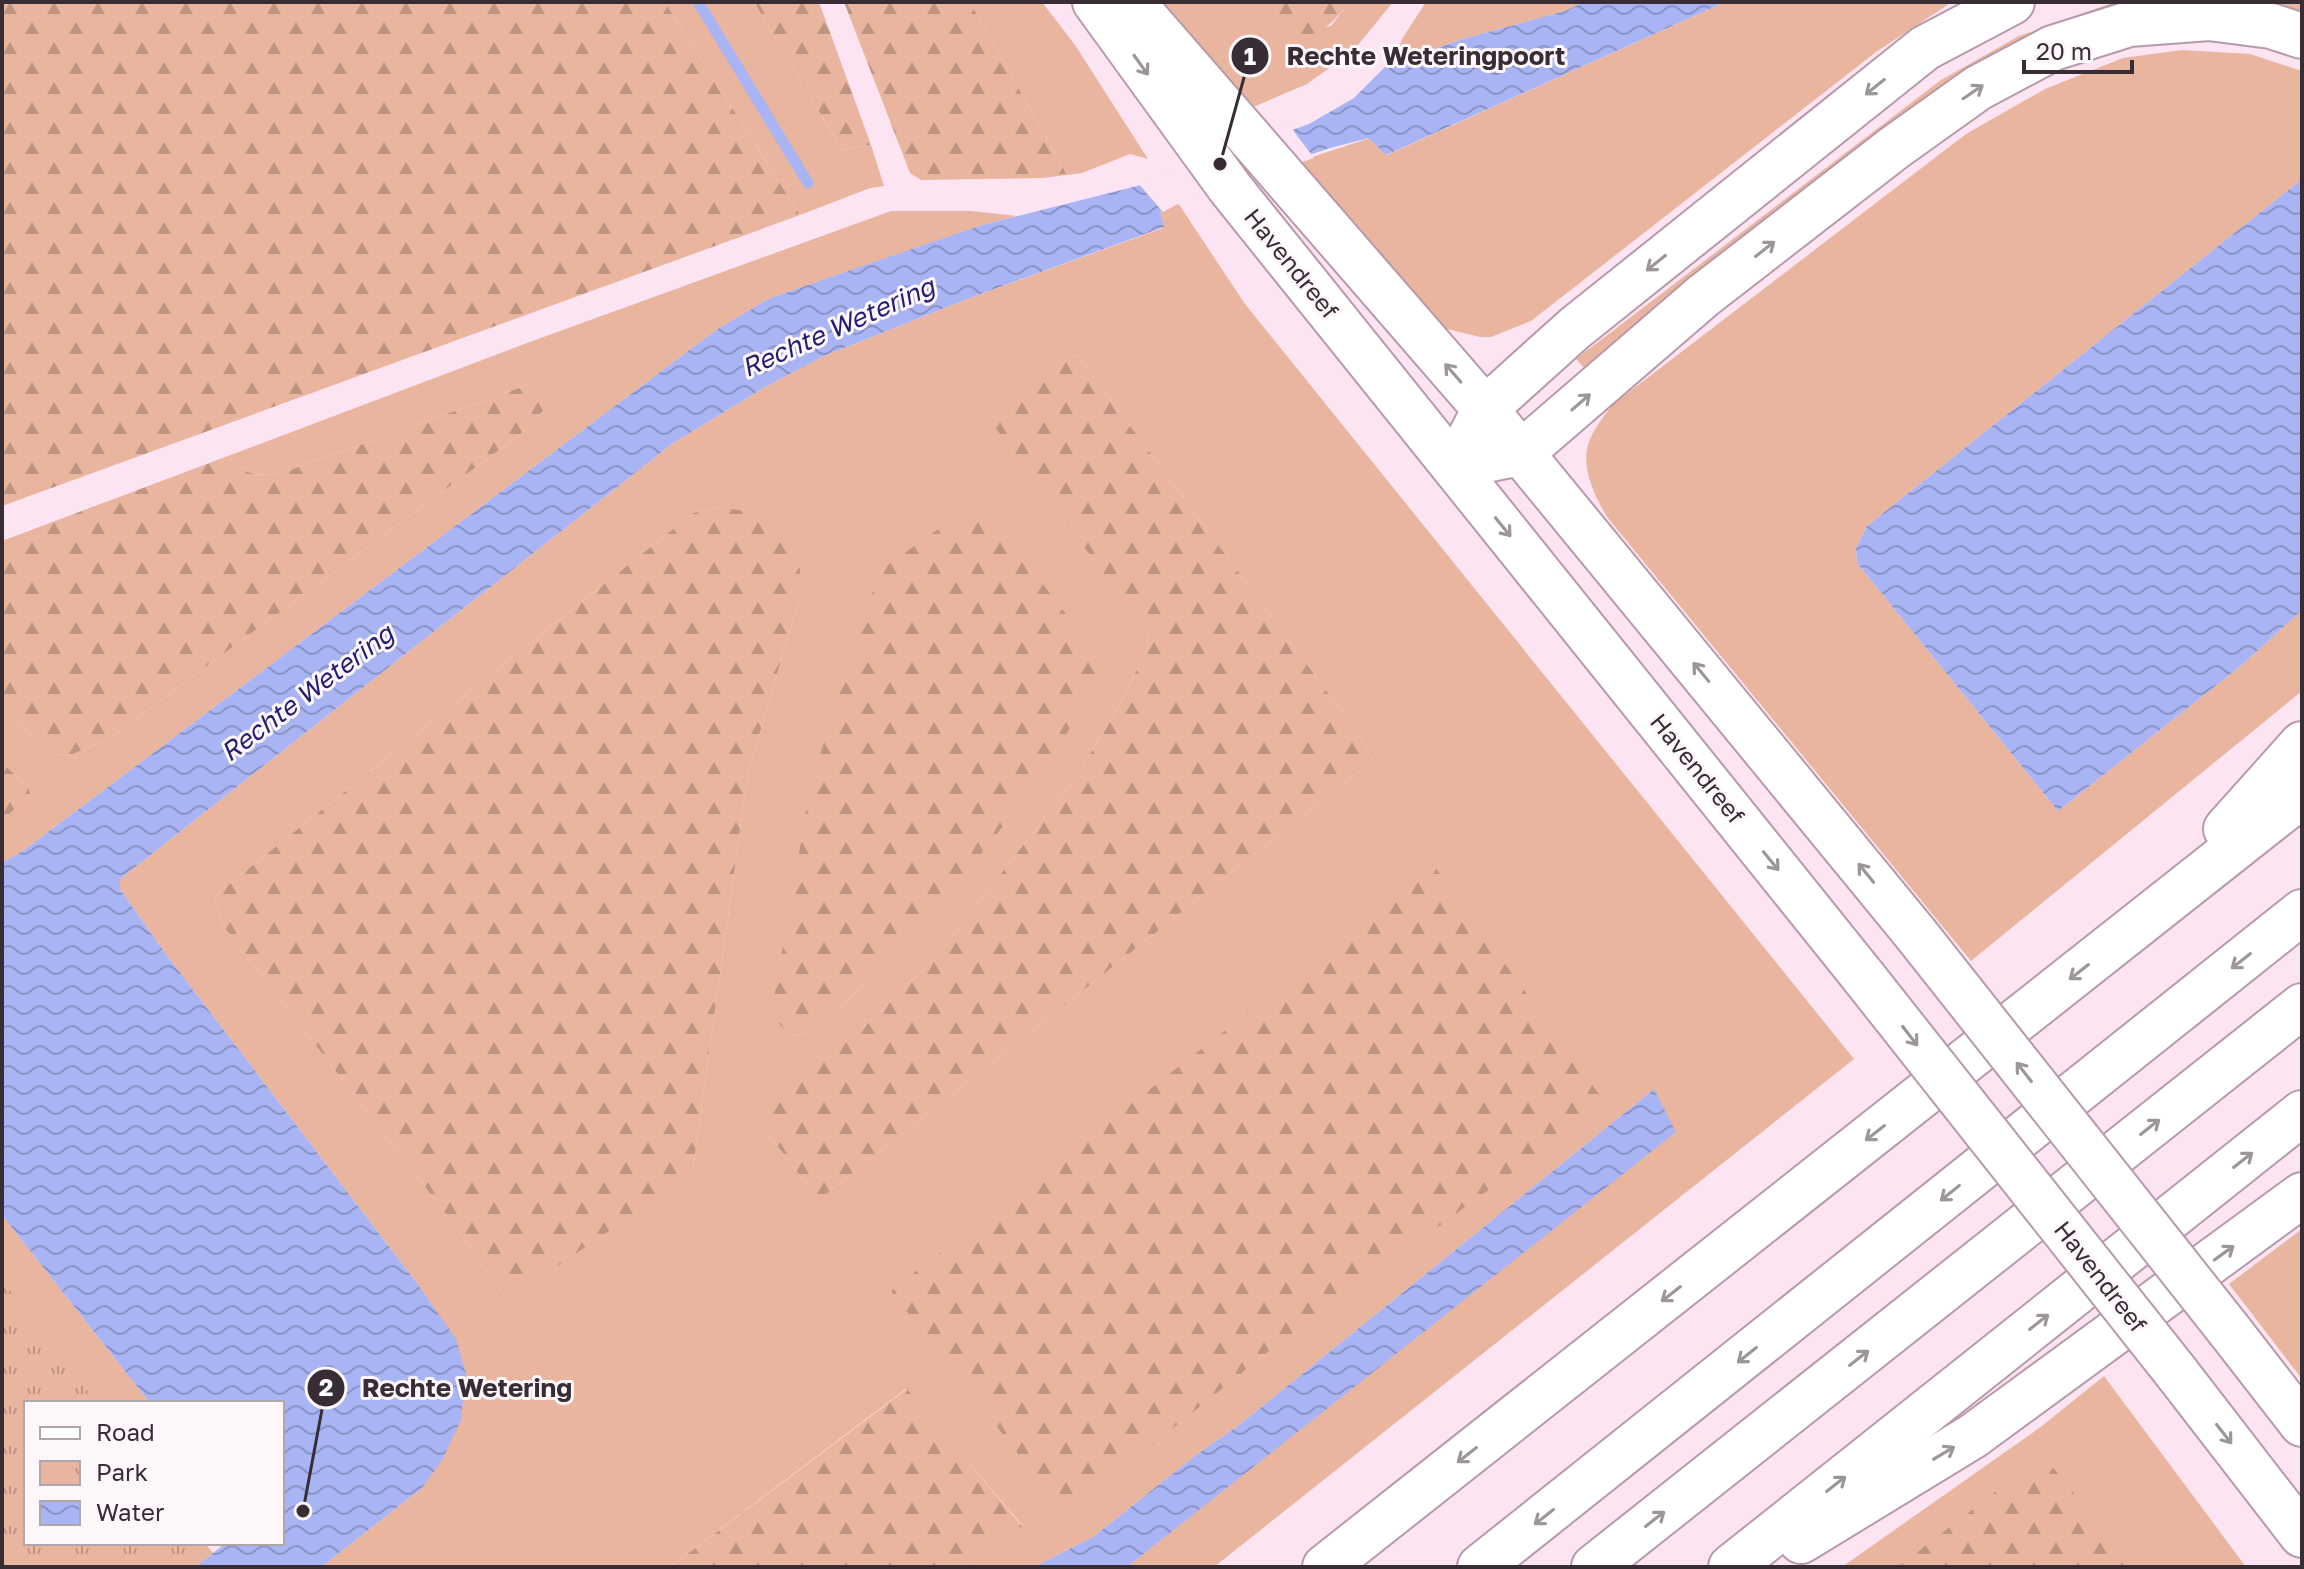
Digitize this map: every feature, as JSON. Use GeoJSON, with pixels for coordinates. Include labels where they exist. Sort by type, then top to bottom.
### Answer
{"type":"FeatureCollection","features":[{"type":"Feature","properties":{"kind":"main road","name":"Havendreef"},"geometry":{"type":"LineString","coordinates":[[1095,2],[1230,188],[1862,975],[2302,1535]]}},
{"type":"Feature","properties":{"kind":"main road","name":"Havendreef"},"geometry":{"type":"LineString","coordinates":[[1132,2],[1485,409],[1915,933],[2302,1424]]}},
{"type":"Feature","properties":{"kind":"main road"},"geometry":{"type":"LineString","coordinates":[[1455,466],[1485,409],[1575,328],[1925,48],[2012,2]]}},
{"type":"Feature","properties":{"kind":"main road"},"geometry":{"type":"LineString","coordinates":[[1455,466],[1521,453],[1703,296],[1894,148],[1978,88],[2053,48],[2129,24],[2209,18],[2271,26],[2302,36]]}},
{"type":"Feature","properties":{"kind":"main road"},"geometry":{"type":"LineString","coordinates":[[2140,924],[2302,744]]}},
{"type":"Feature","properties":{"kind":"main road"},"geometry":{"type":"LineString","coordinates":[[1325,1567],[2302,795]]}},
{"type":"Feature","properties":{"kind":"main road"},"geometry":{"type":"LineString","coordinates":[[1480,1567],[2302,912]]}},
{"type":"Feature","properties":{"kind":"main road"},"geometry":{"type":"LineString","coordinates":[[1594,1567],[2302,1006]]}},
{"type":"Feature","properties":{"kind":"main road"},"geometry":{"type":"LineString","coordinates":[[1731,1567],[2302,1113]]}},
{"type":"Feature","properties":{"kind":"main road"},"geometry":{"type":"LineString","coordinates":[[1758,1567],[1973,1436],[2302,1195]]}},
{"type":"Feature","properties":{"kind":"green space"},"geometry":{"type":"Polygon","coordinates":[[[2,2],[665,2],[800,215],[2,506],[2,2]]]}},
{"type":"Feature","properties":{"kind":"green space"},"geometry":{"type":"Polygon","coordinates":[[[665,2],[754,2],[842,150],[871,145],[884,186],[870,188],[800,215],[665,2]]]}},
{"type":"Feature","properties":{"kind":"green space"},"geometry":{"type":"Polygon","coordinates":[[[754,2],[819,2],[871,145],[842,150],[754,2]]]}},
{"type":"Feature","properties":{"kind":"green space"},"geometry":{"type":"Polygon","coordinates":[[[844,2],[970,2],[1067,175],[921,180],[910,173],[844,2]]]}},
{"type":"Feature","properties":{"kind":"green space"},"geometry":{"type":"Polygon","coordinates":[[[970,2],[1042,2],[1075,45],[1148,159],[1130,154],[1082,173],[1067,175],[970,2]]]}},
{"type":"Feature","properties":{"kind":"green space"},"geometry":{"type":"Polygon","coordinates":[[[1159,2],[1259,2],[1286,35],[1331,26],[1349,2],[1393,2],[1353,51],[1307,84],[1251,108],[1159,2]]]}},
{"type":"Feature","properties":{"kind":"green space"},"geometry":{"type":"Polygon","coordinates":[[[1259,2],[1349,2],[1323,29],[1307,35],[1286,36],[1259,2]]]}},
{"type":"Feature","properties":{"kind":"green space"},"geometry":{"type":"Polygon","coordinates":[[[1426,2],[1584,2],[1566,11],[1466,38],[1394,63],[1402,39],[1426,2]]]}},
{"type":"Feature","properties":{"kind":"green space"},"geometry":{"type":"Polygon","coordinates":[[[1725,2],[1952,2],[1876,52],[1531,321],[1491,337],[1447,329],[1410,302],[1294,163],[1370,138],[1387,155],[1725,2]]]}},
{"type":"Feature","properties":{"kind":"green space"},"geometry":{"type":"Polygon","coordinates":[[[2115,2],[2302,2],[2302,22],[2101,18],[1587,371],[1576,359],[1941,80],[2019,36],[2115,2]]]}},
{"type":"Feature","properties":{"kind":"green space"},"geometry":{"type":"Polygon","coordinates":[[[2182,50],[2250,54],[2302,71],[2302,179],[1867,526],[1856,548],[1857,563],[2058,811],[2243,664],[2302,610],[2302,691],[1971,961],[1607,517],[1589,478],[1587,447],[1612,405],[1966,134],[2045,89],[2123,58],[2182,50]]]}},
{"type":"Feature","properties":{"kind":"green space"},"geometry":{"type":"Polygon","coordinates":[[[1176,200],[1245,304],[1854,1059],[1214,1567],[1127,1567],[1378,1366],[1654,1089],[1239,1425],[1093,1537],[1034,1567],[967,1567],[1022,1525],[906,1389],[670,1567],[321,1567],[422,1488],[416,1282],[165,953],[120,889],[120,879],[673,443],[767,386],[824,356],[967,299],[1163,228],[1160,211],[1176,200]],[[1069,354],[1051,369],[1148,633],[1147,648],[1124,697],[1077,776],[936,957],[862,1029],[767,1132],[815,1196],[824,1196],[1373,760],[1357,732],[1079,357],[1069,354]],[[720,507],[693,513],[219,892],[215,901],[222,924],[442,1209],[504,1295],[693,1168],[748,773],[801,593],[720,507]],[[1435,868],[1061,1508],[1106,1481],[1278,1344],[1435,868]],[[880,971],[791,1036],[812,1032],[880,971]]]}},
{"type":"Feature","properties":{"kind":"green space"},"geometry":{"type":"Polygon","coordinates":[[[891,211],[972,211],[1017,216],[982,225],[768,299],[716,330],[24,850],[2,863],[2,821],[29,794],[28,786],[2,763],[2,710],[55,754],[68,756],[107,740],[522,433],[545,409],[533,383],[284,472],[253,474],[228,456],[891,211]]]}},
{"type":"Feature","properties":{"kind":"green space"},"geometry":{"type":"Polygon","coordinates":[[[1069,354],[1079,357],[1357,732],[1373,760],[824,1196],[815,1196],[767,1132],[761,1116],[862,1029],[936,957],[1077,776],[1124,697],[1147,648],[1148,633],[991,422],[994,412],[1069,354]]]}},
{"type":"Feature","properties":{"kind":"green space"},"geometry":{"type":"Polygon","coordinates":[[[533,383],[547,392],[545,409],[522,433],[107,740],[68,756],[55,754],[2,710],[2,541],[228,456],[253,474],[284,472],[533,383]]]}},
{"type":"Feature","properties":{"kind":"green space"},"geometry":{"type":"Polygon","coordinates":[[[720,507],[744,511],[790,546],[800,569],[801,593],[748,773],[693,1168],[624,1221],[516,1294],[504,1295],[442,1209],[222,924],[215,901],[219,892],[693,513],[720,507]]]}},
{"type":"Feature","properties":{"kind":"green space"},"geometry":{"type":"Polygon","coordinates":[[[972,515],[991,523],[1014,546],[1094,651],[1098,681],[1038,781],[940,907],[880,971],[812,1032],[791,1036],[772,1010],[811,783],[870,598],[886,566],[957,516],[972,515]]]}},
{"type":"Feature","properties":{"kind":"green space"},"geometry":{"type":"Polygon","coordinates":[[[2,763],[28,786],[30,794],[2,821],[2,763]]]}},
{"type":"Feature","properties":{"kind":"green space"},"geometry":{"type":"Polygon","coordinates":[[[1435,867],[1606,1104],[1278,1344],[1107,1481],[1061,1509],[891,1291],[1435,867]]]}},
{"type":"Feature","properties":{"kind":"green space"},"geometry":{"type":"Polygon","coordinates":[[[2,1215],[148,1401],[24,1401],[2,1487],[2,1215]]]}},
{"type":"Feature","properties":{"kind":"green space"},"geometry":{"type":"Polygon","coordinates":[[[2302,1229],[2302,1379],[2229,1284],[2302,1229]]]}},
{"type":"Feature","properties":{"kind":"green space"},"geometry":{"type":"Polygon","coordinates":[[[2,1281],[95,1401],[24,1401],[24,1545],[207,1545],[213,1553],[195,1567],[2,1567],[2,1281]]]}},
{"type":"Feature","properties":{"kind":"green space"},"geometry":{"type":"Polygon","coordinates":[[[2104,1376],[2246,1567],[1842,1567],[2042,1426],[2104,1376]]]}},
{"type":"Feature","properties":{"kind":"green space"},"geometry":{"type":"Polygon","coordinates":[[[907,1389],[1022,1526],[967,1567],[670,1567],[907,1389]]]}},
{"type":"Feature","properties":{"kind":"green space"},"geometry":{"type":"Polygon","coordinates":[[[2043,1455],[2133,1567],[1898,1567],[2043,1455]]]}},
{"type":"Feature","properties":{"kind":"water"},"geometry":{"type":"Polygon","coordinates":[[[1584,2],[1725,2],[1386,155],[1369,138],[1330,148],[1176,200],[1160,211],[1164,227],[967,299],[824,356],[767,386],[673,443],[120,879],[120,889],[165,953],[456,1339],[466,1374],[461,1420],[442,1460],[422,1488],[321,1567],[195,1567],[223,1545],[284,1545],[284,1401],[148,1401],[2,1215],[2,863],[24,850],[716,330],[768,299],[982,225],[1137,186],[1309,124],[1354,98],[1387,65],[1466,38],[1565,11],[1584,2]]]}},
{"type":"Feature","properties":{"kind":"water"},"geometry":{"type":"Polygon","coordinates":[[[2302,179],[2302,610],[2243,664],[2058,811],[1857,563],[1856,548],[1867,526],[2302,179]]]}},
{"type":"Feature","properties":{"kind":"water"},"geometry":{"type":"Polygon","coordinates":[[[1654,1089],[1676,1132],[1127,1567],[1034,1567],[1093,1537],[1239,1425],[1654,1089]]]}},
{"type":"Feature","properties":{"kind":"pier"},"geometry":{"type":"Polygon","coordinates":[[[1289,125],[1314,158],[1178,204],[1163,212],[1137,182],[1289,125]]]}},
{"type":"Feature","properties":{"kind":"waterway"},"geometry":{"type":"LineString","coordinates":[[698,2],[808,183]]}},
{"type":"Feature","properties":{"kind":"place","name":"Rechte Weteringpoort"},"geometry":{"type":"Point","coordinates":[1220,164]}},
{"type":"Feature","properties":{"kind":"place","name":"Rechte Wetering"},"geometry":{"type":"Point","coordinates":[303,1511]}}]}
